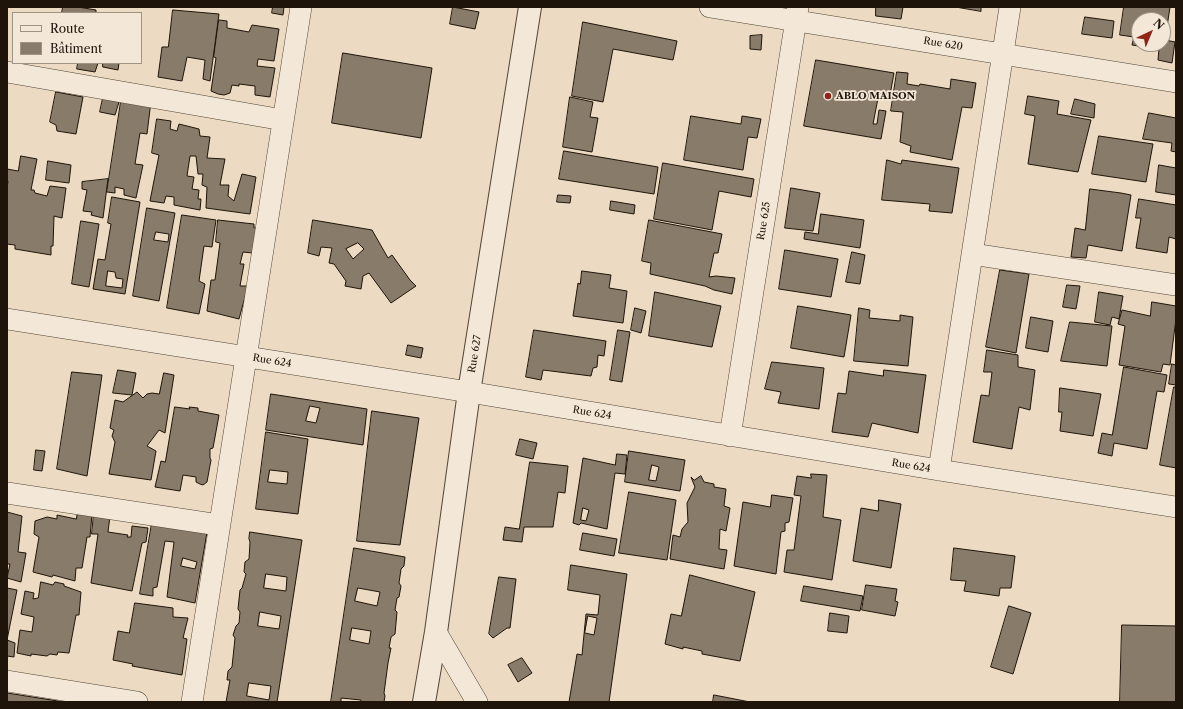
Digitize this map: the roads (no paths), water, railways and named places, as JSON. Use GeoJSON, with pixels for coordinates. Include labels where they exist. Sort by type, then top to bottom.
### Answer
{"type":"FeatureCollection","features":[{"type":"Feature","properties":{"kind":"street"},"geometry":{"type":"LineString","coordinates":[[192,702],[301,7]]}},
{"type":"Feature","properties":{"kind":"street","name":"Rue 627"},"geometry":{"type":"LineString","coordinates":[[424,702],[436,632],[469,392],[530,7]]}},
{"type":"Feature","properties":{"kind":"street","name":"Rue 620"},"geometry":{"type":"LineString","coordinates":[[710,7],[797,14],[1003,54],[1176,82]]}},
{"type":"Feature","properties":{"kind":"street"},"geometry":{"type":"LineString","coordinates":[[939,470],[1010,7]]}},
{"type":"Feature","properties":{"kind":"street","name":"Rue 625"},"geometry":{"type":"LineString","coordinates":[[730,436],[797,14]]}},
{"type":"Feature","properties":{"kind":"street"},"geometry":{"type":"LineString","coordinates":[[7,72],[283,120]]}},
{"type":"Feature","properties":{"kind":"street"},"geometry":{"type":"LineString","coordinates":[[972,254],[1176,285]]}},
{"type":"Feature","properties":{"kind":"street","name":"Rue 624"},"geometry":{"type":"LineString","coordinates":[[7,319],[469,392],[939,470],[1176,507]]}},
{"type":"Feature","properties":{"kind":"street"},"geometry":{"type":"LineString","coordinates":[[7,493],[219,525]]}},
{"type":"Feature","properties":{"kind":"street"},"geometry":{"type":"LineString","coordinates":[[436,632],[478,702]]}},
{"type":"Feature","properties":{"kind":"street"},"geometry":{"type":"LineString","coordinates":[[7,681],[137,702]]}},
{"type":"Feature","properties":{"kind":"place","name":"ABLO MAISON"},"geometry":{"type":"Point","coordinates":[828,96]}}]}
